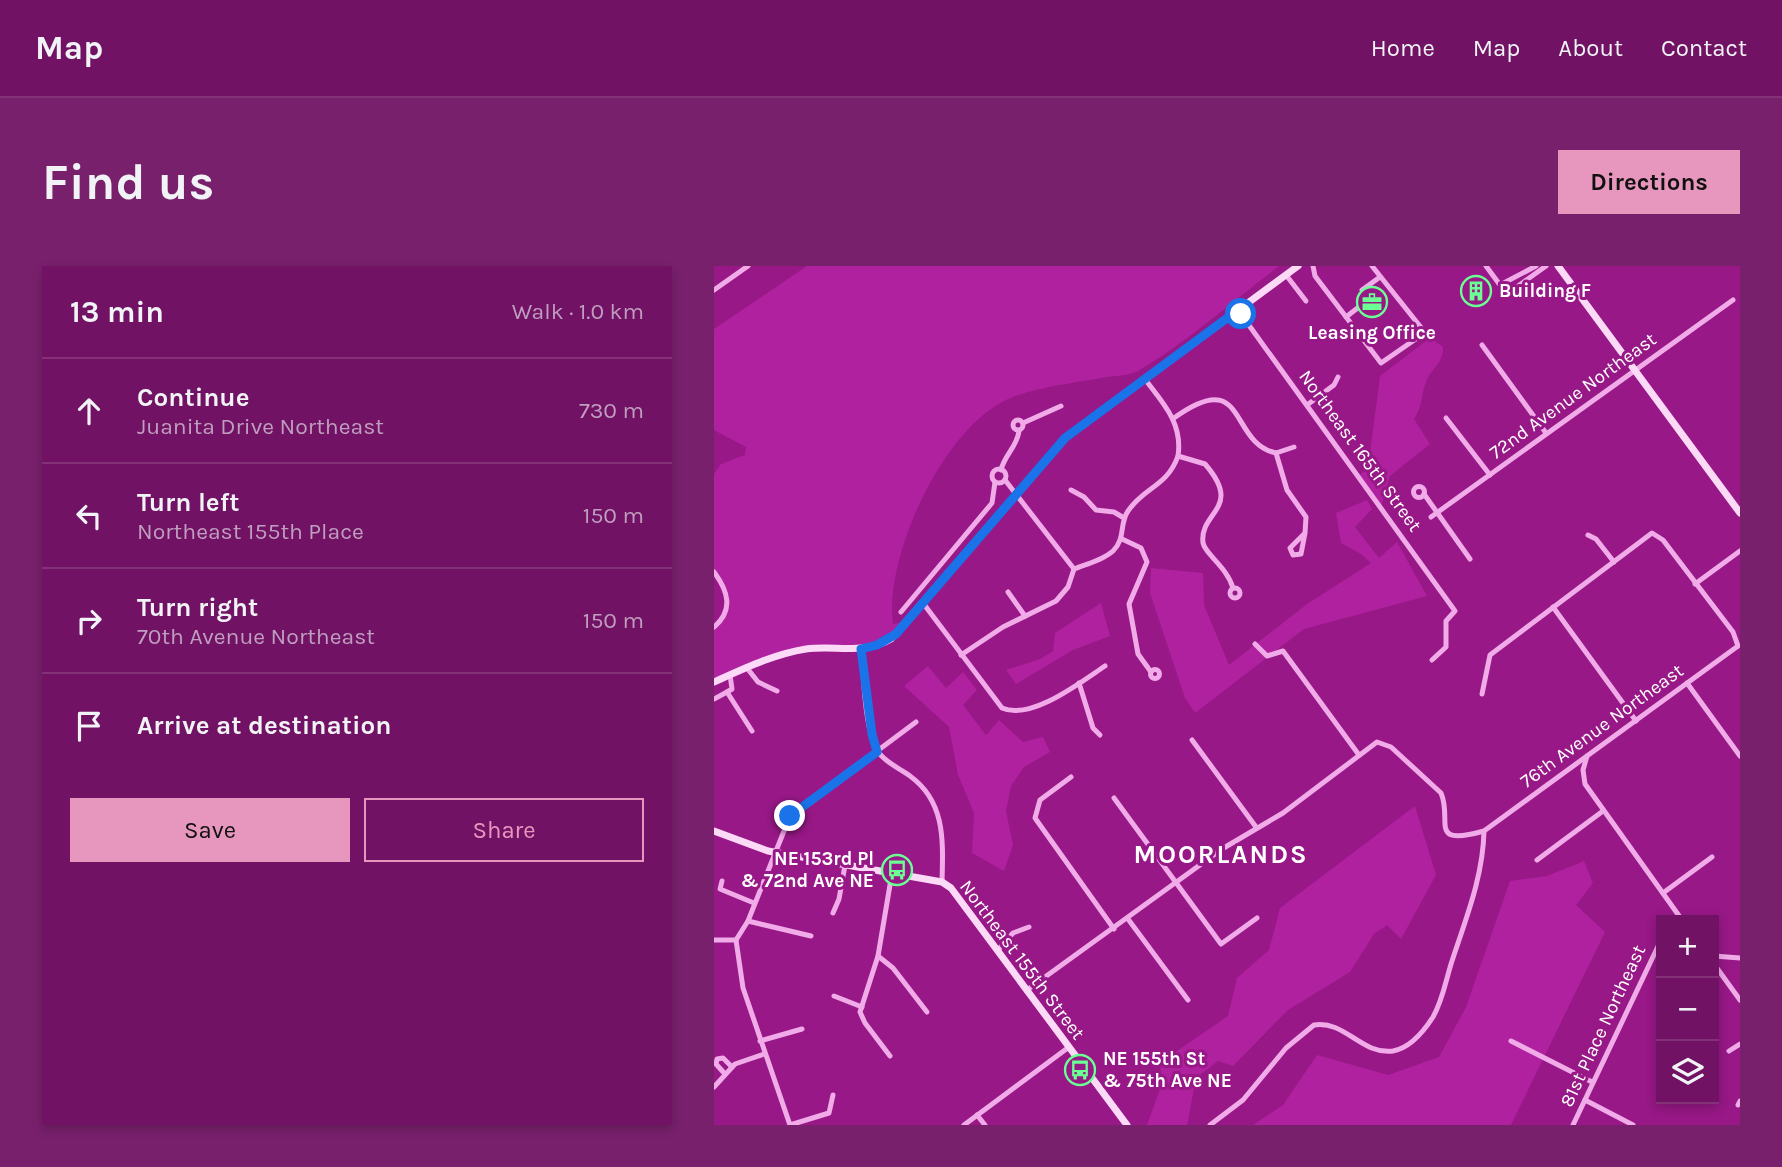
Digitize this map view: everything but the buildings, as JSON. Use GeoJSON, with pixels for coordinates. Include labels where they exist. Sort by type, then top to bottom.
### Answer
{"type":"FeatureCollection","features":[{"type":"Feature","properties":{"kind":"main road"},"geometry":{"type":"LineString","coordinates":[[714,682],[787,653],[810,649],[861,649],[891,639],[1065,438],[1298,266]]}},
{"type":"Feature","properties":{"kind":"main road"},"geometry":{"type":"LineString","coordinates":[[1558,266],[1740,513]]}},
{"type":"Feature","properties":{"kind":"main road"},"geometry":{"type":"LineString","coordinates":[[714,831],[774,852],[942,883]]}},
{"type":"Feature","properties":{"kind":"main road","name":"Northeast 155th Street"},"geometry":{"type":"LineString","coordinates":[[942,883],[959,895],[1127,1125]]}},
{"type":"Feature","properties":{"kind":"street"},"geometry":{"type":"LineString","coordinates":[[714,290],[748,266]]}},
{"type":"Feature","properties":{"kind":"street"},"geometry":{"type":"LineString","coordinates":[[1313,266],[1315,276],[1381,363],[1423,334],[1423,330],[1387,281],[1380,277],[1372,266]]}},
{"type":"Feature","properties":{"kind":"street"},"geometry":{"type":"LineString","coordinates":[[1486,266],[1500,285],[1536,266]]}},
{"type":"Feature","properties":{"kind":"street"},"geometry":{"type":"LineString","coordinates":[[1507,294],[1546,266]]}},
{"type":"Feature","properties":{"kind":"street"},"geometry":{"type":"LineString","coordinates":[[1286,275],[1306,301]]}},
{"type":"Feature","properties":{"kind":"street"},"geometry":{"type":"LineString","coordinates":[[1362,290],[1380,277]]}},
{"type":"Feature","properties":{"kind":"street","name":"72nd Avenue Northeast"},"geometry":{"type":"LineString","coordinates":[[1431,517],[1734,300]]}},
{"type":"Feature","properties":{"kind":"street"},"geometry":{"type":"LineString","coordinates":[[1346,317],[1364,303]]}},
{"type":"Feature","properties":{"kind":"street","name":"Northeast 165th Street"},"geometry":{"type":"LineString","coordinates":[[1238,310],[1455,611],[1446,621],[1446,647],[1432,660]]}},
{"type":"Feature","properties":{"kind":"street"},"geometry":{"type":"LineString","coordinates":[[1482,345],[1546,433]]}},
{"type":"Feature","properties":{"kind":"street"},"geometry":{"type":"LineString","coordinates":[[1307,405],[1334,385],[1338,377]]}},
{"type":"Feature","properties":{"kind":"street"},"geometry":{"type":"LineString","coordinates":[[961,655],[1063,595],[1074,569],[1104,558],[1122,539],[1124,518],[1135,503],[1170,475],[1178,456],[1178,432],[1174,418],[1144,378]]}},
{"type":"Feature","properties":{"kind":"street"},"geometry":{"type":"LineString","coordinates":[[1174,418],[1197,403],[1213,400],[1229,405],[1257,443],[1276,453],[1287,491],[1306,517],[1305,533]]}},
{"type":"Feature","properties":{"kind":"street"},"geometry":{"type":"LineString","coordinates":[[901,612],[992,503],[996,482],[993,474],[1001,470],[1017,443],[1019,430],[1014,428],[1014,422],[1023,423],[1061,406]]}},
{"type":"Feature","properties":{"kind":"street"},"geometry":{"type":"LineString","coordinates":[[1446,418],[1490,475]]}},
{"type":"Feature","properties":{"kind":"street"},"geometry":{"type":"LineString","coordinates":[[1276,453],[1294,447]]}},
{"type":"Feature","properties":{"kind":"street"},"geometry":{"type":"LineString","coordinates":[[1178,456],[1205,464],[1220,486],[1221,501],[1205,531],[1203,542],[1206,551],[1224,567],[1233,588]]}},
{"type":"Feature","properties":{"kind":"street"},"geometry":{"type":"LineString","coordinates":[[1001,470],[1005,474],[1004,480]]}},
{"type":"Feature","properties":{"kind":"street"},"geometry":{"type":"LineString","coordinates":[[1004,480],[1074,569]]}},
{"type":"Feature","properties":{"kind":"street"},"geometry":{"type":"LineString","coordinates":[[996,482],[1004,480]]}},
{"type":"Feature","properties":{"kind":"street"},"geometry":{"type":"LineString","coordinates":[[1070,490],[1084,497],[1096,510],[1114,512],[1124,518]]}},
{"type":"Feature","properties":{"kind":"street"},"geometry":{"type":"LineString","coordinates":[[1424,494],[1439,511],[1471,559]]}},
{"type":"Feature","properties":{"kind":"street"},"geometry":{"type":"LineString","coordinates":[[1482,694],[1490,655],[1652,533],[1664,540],[1733,632],[1739,646]]}},
{"type":"Feature","properties":{"kind":"street"},"geometry":{"type":"LineString","coordinates":[[1588,535],[1596,539],[1614,562]]}},
{"type":"Feature","properties":{"kind":"street"},"geometry":{"type":"LineString","coordinates":[[1122,539],[1141,548],[1147,562],[1129,604],[1138,654],[1151,672]]}},
{"type":"Feature","properties":{"kind":"street"},"geometry":{"type":"LineString","coordinates":[[1695,584],[1740,551]]}},
{"type":"Feature","properties":{"kind":"street"},"geometry":{"type":"LineString","coordinates":[[714,572],[723,584],[728,600],[726,612],[714,627]]}},
{"type":"Feature","properties":{"kind":"street"},"geometry":{"type":"LineString","coordinates":[[1008,592],[1025,616]]}},
{"type":"Feature","properties":{"kind":"street"},"geometry":{"type":"LineString","coordinates":[[923,603],[1002,708],[1019,711],[1043,703],[1105,666]]}},
{"type":"Feature","properties":{"kind":"street"},"geometry":{"type":"LineString","coordinates":[[1553,607],[1636,721]]}},
{"type":"Feature","properties":{"kind":"street"},"geometry":{"type":"LineString","coordinates":[[1255,644],[1267,656],[1283,652],[1359,755]]}},
{"type":"Feature","properties":{"kind":"street","name":"76th Avenue Northeast"},"geometry":{"type":"LineString","coordinates":[[1484,831],[1739,646]]}},
{"type":"Feature","properties":{"kind":"street"},"geometry":{"type":"LineString","coordinates":[[861,649],[872,734],[877,752],[931,794],[943,843],[942,883]]}},
{"type":"Feature","properties":{"kind":"street"},"geometry":{"type":"LineString","coordinates":[[747,668],[758,682],[777,691]]}},
{"type":"Feature","properties":{"kind":"street"},"geometry":{"type":"LineString","coordinates":[[714,699],[732,690],[730,675]]}},
{"type":"Feature","properties":{"kind":"street"},"geometry":{"type":"LineString","coordinates":[[1079,683],[1093,728],[1100,735]]}},
{"type":"Feature","properties":{"kind":"street"},"geometry":{"type":"LineString","coordinates":[[1688,683],[1740,756]]}},
{"type":"Feature","properties":{"kind":"street"},"geometry":{"type":"LineString","coordinates":[[727,692],[752,731]]}},
{"type":"Feature","properties":{"kind":"street"},"geometry":{"type":"LineString","coordinates":[[833,1095],[829,1113],[790,1125],[764,1054],[738,969],[736,940],[748,921],[790,816],[916,722]]}},
{"type":"Feature","properties":{"kind":"street"},"geometry":{"type":"LineString","coordinates":[[1192,740],[1256,827]]}},
{"type":"Feature","properties":{"kind":"street"},"geometry":{"type":"LineString","coordinates":[[1027,990],[1382,741],[1441,793],[1444,825],[1448,832],[1461,837],[1484,831],[1479,877],[1440,1000],[1418,1036],[1401,1048],[1371,1048],[1338,1026],[1314,1024],[1286,1048],[1243,1100],[1210,1125]]}},
{"type":"Feature","properties":{"kind":"street"},"geometry":{"type":"LineString","coordinates":[[1587,756],[1583,777],[1603,811],[1677,913]]}},
{"type":"Feature","properties":{"kind":"street"},"geometry":{"type":"LineString","coordinates":[[1071,777],[1040,800],[1034,811],[1035,818],[1114,929]]}},
{"type":"Feature","properties":{"kind":"street"},"geometry":{"type":"LineString","coordinates":[[1114,797],[1222,944],[1257,918]]}},
{"type":"Feature","properties":{"kind":"street"},"geometry":{"type":"LineString","coordinates":[[1537,860],[1603,811]]}},
{"type":"Feature","properties":{"kind":"street"},"geometry":{"type":"LineString","coordinates":[[1663,893],[1712,857]]}},
{"type":"Feature","properties":{"kind":"street"},"geometry":{"type":"LineString","coordinates":[[833,913],[839,899],[845,865]]}},
{"type":"Feature","properties":{"kind":"street"},"geometry":{"type":"LineString","coordinates":[[890,1056],[864,1023],[861,1009],[878,956],[892,873]]}},
{"type":"Feature","properties":{"kind":"street"},"geometry":{"type":"LineString","coordinates":[[722,881],[720,889],[754,903]]}},
{"type":"Feature","properties":{"kind":"street"},"geometry":{"type":"LineString","coordinates":[[1128,919],[1188,1000]]}},
{"type":"Feature","properties":{"kind":"street"},"geometry":{"type":"LineString","coordinates":[[748,921],[811,936]]}},
{"type":"Feature","properties":{"kind":"street"},"geometry":{"type":"LineString","coordinates":[[998,950],[1013,933],[1029,927]]}},
{"type":"Feature","properties":{"kind":"street"},"geometry":{"type":"LineString","coordinates":[[714,940],[736,940]]}},
{"type":"Feature","properties":{"kind":"street","name":"81st Place Northeast"},"geometry":{"type":"LineString","coordinates":[[1573,1125],[1656,950]]}},
{"type":"Feature","properties":{"kind":"street"},"geometry":{"type":"LineString","coordinates":[[878,956],[893,968],[927,1012]]}},
{"type":"Feature","properties":{"kind":"street"},"geometry":{"type":"LineString","coordinates":[[1719,956],[1740,958]]}},
{"type":"Feature","properties":{"kind":"street"},"geometry":{"type":"LineString","coordinates":[[1719,971],[1740,1000]]}},
{"type":"Feature","properties":{"kind":"street"},"geometry":{"type":"LineString","coordinates":[[834,996],[861,1009]]}},
{"type":"Feature","properties":{"kind":"street"},"geometry":{"type":"LineString","coordinates":[[760,1041],[802,1029]]}},
{"type":"Feature","properties":{"kind":"street"},"geometry":{"type":"LineString","coordinates":[[1511,1041],[1592,1082]]}},
{"type":"Feature","properties":{"kind":"street"},"geometry":{"type":"LineString","coordinates":[[1729,1051],[1740,1044]]}},
{"type":"Feature","properties":{"kind":"street"},"geometry":{"type":"LineString","coordinates":[[964,1125],[1069,1047]]}},
{"type":"Feature","properties":{"kind":"street"},"geometry":{"type":"LineString","coordinates":[[714,1087],[732,1066],[764,1054]]}},
{"type":"Feature","properties":{"kind":"street"},"geometry":{"type":"LineString","coordinates":[[725,1074],[716,1064],[718,1059],[723,1058],[732,1066]]}},
{"type":"Feature","properties":{"kind":"street"},"geometry":{"type":"LineString","coordinates":[[1585,1100],[1633,1125]]}},
{"type":"Feature","properties":{"kind":"street"},"geometry":{"type":"LineString","coordinates":[[977,1115],[985,1125]]}},
{"type":"Feature","properties":{"kind":"shaded area"},"geometry":{"type":"Polygon","coordinates":[[[807,266],[1279,266],[1191,335],[1138,371],[1027,392],[1004,401],[981,417],[959,440],[922,499],[898,565],[893,596],[893,624],[910,621],[882,646],[809,649],[788,654],[714,686],[714,627],[723,619],[728,600],[714,572],[714,474],[721,464],[745,455],[746,447],[714,430],[714,329],[807,266]]]}},
{"type":"Feature","properties":{"kind":"shaded area"},"geometry":{"type":"Polygon","coordinates":[[[1430,338],[1443,347],[1443,353],[1426,382],[1414,419],[1430,444],[1390,476],[1381,507],[1358,476],[1368,468],[1380,376],[1430,338]]]}},
{"type":"Feature","properties":{"kind":"shaded area"},"geometry":{"type":"Polygon","coordinates":[[[1367,500],[1372,509],[1355,527],[1379,558],[1397,542],[1427,596],[1304,629],[1195,713],[1185,698],[1150,593],[1151,568],[1203,573],[1204,605],[1229,665],[1307,604],[1371,563],[1341,543],[1336,513],[1367,500]]]}},
{"type":"Feature","properties":{"kind":"shaded area"},"geometry":{"type":"Polygon","coordinates":[[[1101,603],[1110,636],[1073,650],[1016,684],[1006,670],[1040,659],[1053,651],[1055,633],[1101,603]]]}},
{"type":"Feature","properties":{"kind":"shaded area"},"geometry":{"type":"Polygon","coordinates":[[[928,666],[946,688],[963,672],[977,690],[963,705],[986,735],[999,720],[1023,742],[1043,737],[1050,752],[1024,767],[1011,786],[1006,811],[1013,845],[1004,871],[972,853],[974,813],[958,775],[949,727],[904,686],[928,666]]]}},
{"type":"Feature","properties":{"kind":"shaded area"},"geometry":{"type":"Polygon","coordinates":[[[1415,806],[1436,875],[1401,939],[1387,925],[1374,934],[1350,972],[1288,1010],[1233,1066],[1218,1061],[1196,1078],[1187,1125],[1147,1125],[1159,1092],[1161,1062],[1228,1016],[1237,978],[1269,950],[1280,908],[1415,806]]]}},
{"type":"Feature","properties":{"kind":"shaded area"},"geometry":{"type":"Polygon","coordinates":[[[1584,861],[1593,883],[1576,905],[1605,932],[1511,1125],[1253,1125],[1283,1105],[1317,1055],[1388,1075],[1439,1057],[1466,1007],[1510,881],[1547,876],[1584,861]]]}},
{"type":"Feature","properties":{"kind":"place","name":"Building F"},"geometry":{"type":"Point","coordinates":[1476,291]}},
{"type":"Feature","properties":{"kind":"place","name":"Leasing Office"},"geometry":{"type":"Point","coordinates":[1372,302]}},
{"type":"Feature","properties":{"kind":"place","name":"NE 153rd Pl & 72nd Ave NE"},"geometry":{"type":"Point","coordinates":[897,870]}},
{"type":"Feature","properties":{"kind":"place","name":"NE 155th St & 75th Ave NE"},"geometry":{"type":"Point","coordinates":[1080,1070]}},
{"type":"Feature","properties":{"kind":"district","name":"MOORLANDS"},"geometry":{"type":"Point","coordinates":[1221,854]}},
{"type":"Feature","properties":{"kind":"route"},"geometry":{"type":"LineString","coordinates":[[790,816],[877,752],[872,734],[861,649],[891,639],[903,627],[1036,468],[1065,438],[1238,310],[1241,314]]}}]}
